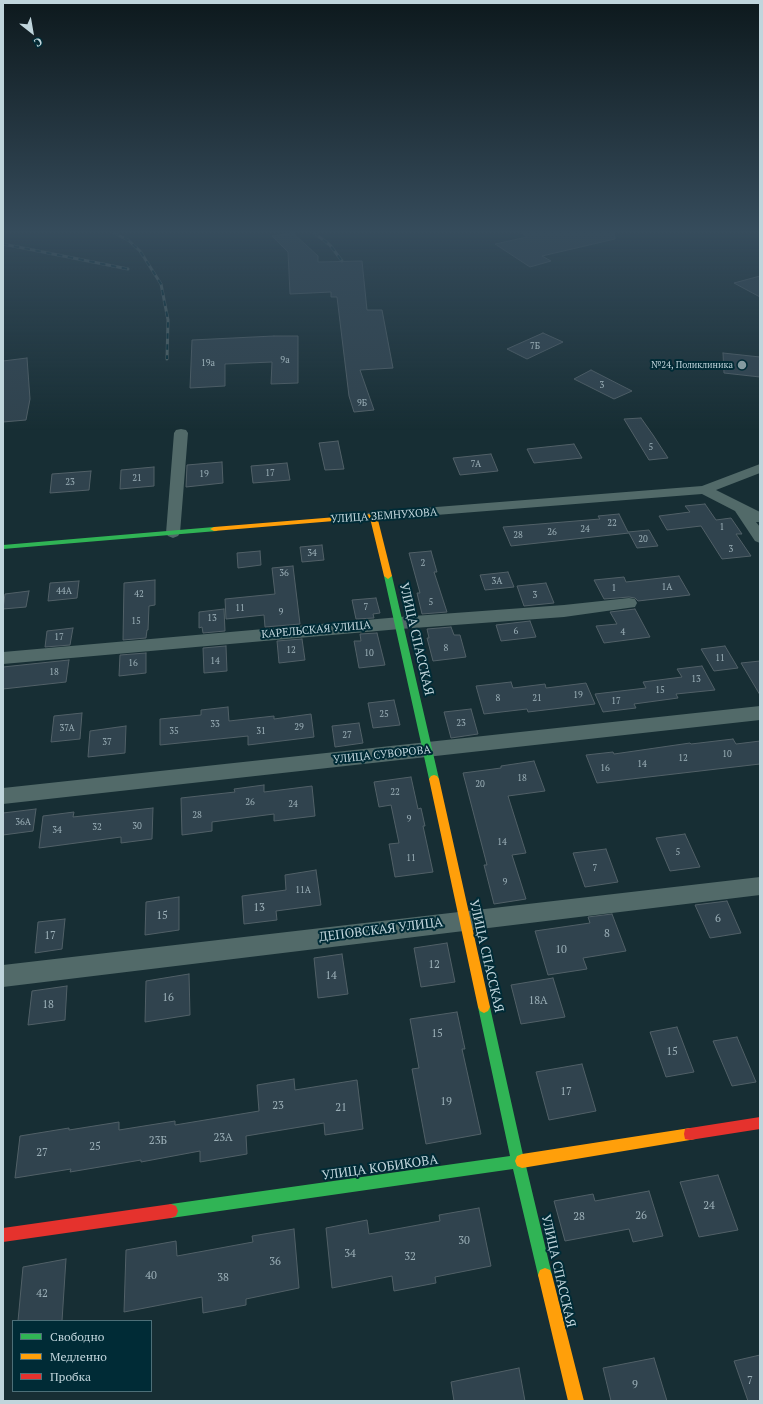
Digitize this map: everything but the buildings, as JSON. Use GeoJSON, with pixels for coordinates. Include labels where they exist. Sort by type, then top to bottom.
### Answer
{"type":"FeatureCollection","features":[{"type":"Feature","properties":{"kind":"street"},"geometry":{"type":"LineString","coordinates":[[173,533],[181,433]]}},
{"type":"Feature","properties":{"kind":"street","name":"УЛИЦА ЗЕМНУХОВА"},"geometry":{"type":"LineString","coordinates":[[3,547],[704,490],[760,468]]}},
{"type":"Feature","properties":{"kind":"street"},"geometry":{"type":"LineString","coordinates":[[704,490],[760,518]]}},
{"type":"Feature","properties":{"kind":"street"},"geometry":{"type":"LineString","coordinates":[[739,508],[760,538]]}},
{"type":"Feature","properties":{"kind":"street","name":"УЛИЦА СПАССКАЯ"},"geometry":{"type":"LineString","coordinates":[[373,516],[400,623],[518,1162],[576,1401]]}},
{"type":"Feature","properties":{"kind":"street","name":"КАРЕЛЬСКАЯ УЛИЦА"},"geometry":{"type":"LineString","coordinates":[[3,658],[400,623],[564,611],[629,603]]}},
{"type":"Feature","properties":{"kind":"street","name":"УЛИЦА СУВОРОВА"},"geometry":{"type":"LineString","coordinates":[[3,796],[760,713]]}},
{"type":"Feature","properties":{"kind":"street","name":"ДЕПОВСКАЯ УЛИЦА"},"geometry":{"type":"LineString","coordinates":[[3,976],[760,886]]}},
{"type":"Feature","properties":{"kind":"street","name":"УЛИЦА КОБИКОВА"},"geometry":{"type":"LineString","coordinates":[[3,1235],[518,1162],[760,1123]]}},
{"type":"Feature","properties":{"kind":"railway"},"geometry":{"type":"LineString","coordinates":[[164,299],[168,320],[167,359]]}},
{"type":"Feature","properties":{"kind":"traffic: fast"},"geometry":{"type":"LineString","coordinates":[[3,547],[214,529]]}},
{"type":"Feature","properties":{"kind":"traffic: fast"},"geometry":{"type":"LineString","coordinates":[[388,576],[434,779]]}},
{"type":"Feature","properties":{"kind":"traffic: fast"},"geometry":{"type":"LineString","coordinates":[[484,1007],[518,1162],[545,1275]]}},
{"type":"Feature","properties":{"kind":"traffic: fast"},"geometry":{"type":"LineString","coordinates":[[171,1211],[522,1161]]}},
{"type":"Feature","properties":{"kind":"traffic: slow"},"geometry":{"type":"LineString","coordinates":[[214,529],[373,516],[388,576]]}},
{"type":"Feature","properties":{"kind":"traffic: slow"},"geometry":{"type":"LineString","coordinates":[[434,779],[484,1007]]}},
{"type":"Feature","properties":{"kind":"traffic: slow"},"geometry":{"type":"LineString","coordinates":[[522,1161],[690,1134]]}},
{"type":"Feature","properties":{"kind":"traffic: slow"},"geometry":{"type":"LineString","coordinates":[[545,1275],[576,1401]]}},
{"type":"Feature","properties":{"kind":"traffic: jam"},"geometry":{"type":"LineString","coordinates":[[690,1134],[760,1123]]}},
{"type":"Feature","properties":{"kind":"traffic: jam"},"geometry":{"type":"LineString","coordinates":[[3,1235],[171,1211]]}},
{"type":"Feature","properties":{"kind":"place","name":"№24, Поликлиника"},"geometry":{"type":"Point","coordinates":[742,365]}}]}
